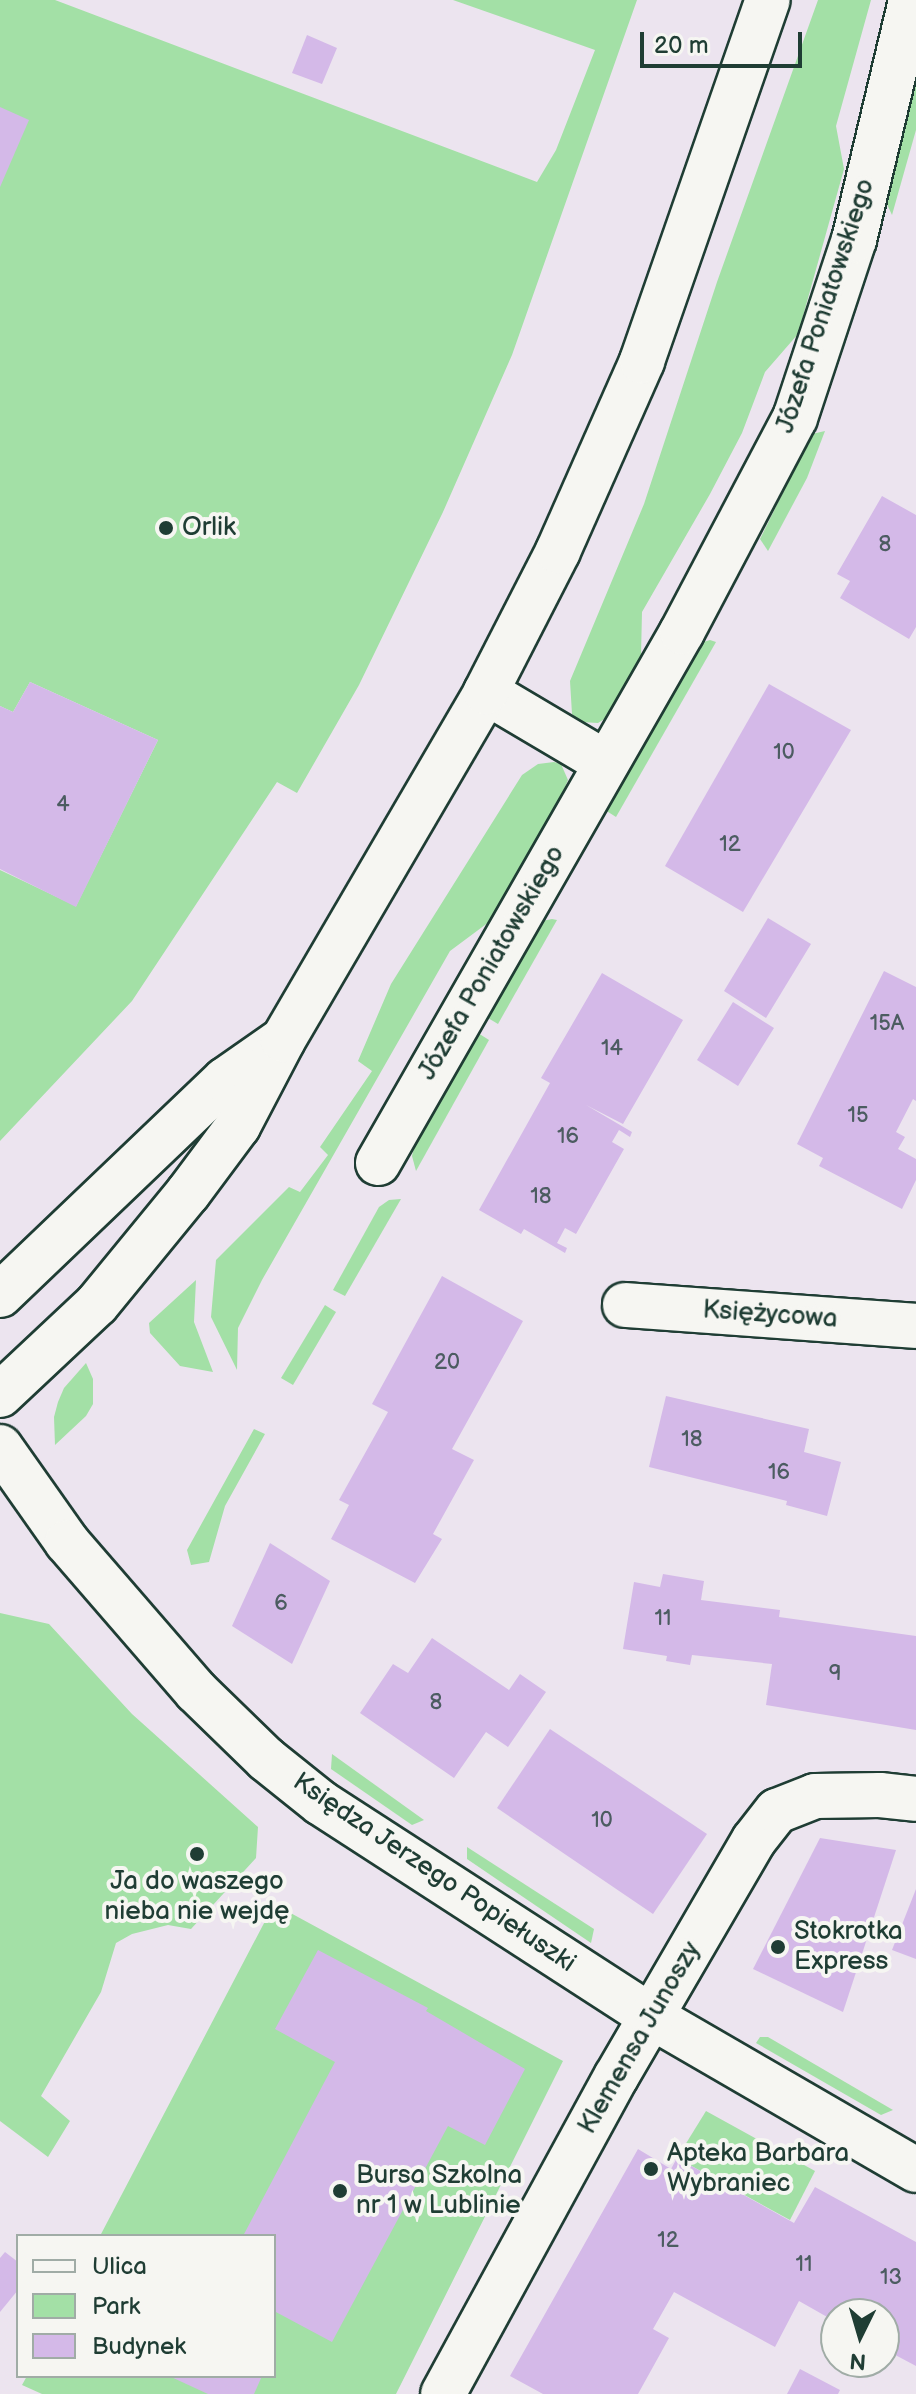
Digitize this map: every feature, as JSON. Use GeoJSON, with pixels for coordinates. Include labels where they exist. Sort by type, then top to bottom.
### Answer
{"type":"FeatureCollection","features":[{"type":"Feature","properties":{"kind":"street"},"geometry":{"type":"LineString","coordinates":[[0,1395],[97,1304],[188,1193],[238,1126],[283,1040],[486,692],[558,551],[642,361],[768,0]]}},
{"type":"Feature","properties":{"kind":"street","name":"Józefa Poniatowskiego"},"geometry":{"type":"LineString","coordinates":[[378,1163],[682,632],[795,418],[854,240],[911,0]]}},
{"type":"Feature","properties":{"kind":"street"},"geometry":{"type":"LineString","coordinates":[[486,692],[606,763]]}},
{"type":"Feature","properties":{"kind":"street"},"geometry":{"type":"LineString","coordinates":[[0,1295],[225,1080],[283,1040]]}},
{"type":"Feature","properties":{"kind":"street","name":"Księżycowa"},"geometry":{"type":"LineString","coordinates":[[625,1305],[916,1326]]}},
{"type":"Feature","properties":{"kind":"street","name":"Księdza Jerzego Popiełuszki"},"geometry":{"type":"LineString","coordinates":[[0,1447],[95,1576],[211,1706],[266,1759],[321,1803],[652,2017],[916,2170]]}},
{"type":"Feature","properties":{"kind":"street","name":"Klemensa Junoszy"},"geometry":{"type":"LineString","coordinates":[[443,2394],[652,2017],[754,1840],[777,1811],[815,1796],[880,1795],[916,1799]]}},
{"type":"Feature","properties":{"kind":"green space"},"geometry":{"type":"Polygon","coordinates":[[[0,0],[55,0],[537,182],[556,150],[595,50],[453,0],[637,0],[512,355],[443,512],[359,685],[297,793],[277,782],[132,1001],[0,1141],[0,870],[76,906],[158,740],[30,682],[13,712],[0,706],[0,0]]]}},
{"type":"Feature","properties":{"kind":"green space"},"geometry":{"type":"Polygon","coordinates":[[[818,0],[871,0],[836,126],[844,169],[798,334],[765,372],[742,433],[642,612],[641,656],[606,718],[598,723],[581,722],[572,714],[570,681],[644,504],[717,282],[818,0]]]}},
{"type":"Feature","properties":{"kind":"green space"},"geometry":{"type":"Polygon","coordinates":[[[916,75],[916,130],[892,215],[885,200],[886,182],[916,75]]]}},
{"type":"Feature","properties":{"kind":"green space"},"geometry":{"type":"Polygon","coordinates":[[[825,431],[807,478],[768,551],[760,539],[812,434],[825,431]]]}},
{"type":"Feature","properties":{"kind":"green space"},"geometry":{"type":"Polygon","coordinates":[[[716,642],[616,817],[605,810],[700,643],[716,642]]]}},
{"type":"Feature","properties":{"kind":"green space"},"geometry":{"type":"Polygon","coordinates":[[[538,764],[561,764],[568,780],[557,806],[489,922],[450,951],[262,1280],[238,1328],[237,1370],[211,1317],[216,1260],[289,1187],[300,1192],[328,1155],[320,1147],[372,1071],[358,1061],[391,984],[522,775],[538,764]]]}},
{"type":"Feature","properties":{"kind":"green space"},"geometry":{"type":"Polygon","coordinates":[[[557,920],[498,1024],[488,1018],[542,921],[557,920]]]}},
{"type":"Feature","properties":{"kind":"green space"},"geometry":{"type":"Polygon","coordinates":[[[478,1033],[489,1040],[416,1171],[412,1156],[414,1148],[478,1033]]]}},
{"type":"Feature","properties":{"kind":"green space"},"geometry":{"type":"Polygon","coordinates":[[[401,1199],[345,1296],[333,1290],[379,1207],[389,1200],[401,1199]]]}},
{"type":"Feature","properties":{"kind":"green space"},"geometry":{"type":"Polygon","coordinates":[[[196,1280],[194,1322],[213,1372],[180,1366],[150,1333],[149,1323],[196,1280]]]}},
{"type":"Feature","properties":{"kind":"green space"},"geometry":{"type":"Polygon","coordinates":[[[325,1305],[336,1312],[293,1385],[281,1378],[325,1305]]]}},
{"type":"Feature","properties":{"kind":"green space"},"geometry":{"type":"Polygon","coordinates":[[[86,1363],[93,1379],[93,1404],[86,1416],[55,1445],[54,1417],[58,1402],[64,1388],[86,1363]]]}},
{"type":"Feature","properties":{"kind":"green space"},"geometry":{"type":"Polygon","coordinates":[[[254,1429],[265,1434],[225,1506],[209,1562],[191,1565],[187,1550],[254,1429]]]}},
{"type":"Feature","properties":{"kind":"green space"},"geometry":{"type":"Polygon","coordinates":[[[0,1613],[49,1624],[132,1714],[258,1827],[256,1858],[191,1929],[168,1925],[132,1934],[116,1943],[101,1992],[41,2096],[70,2121],[48,2157],[0,2121],[0,1613]]]}},
{"type":"Feature","properties":{"kind":"green space"},"geometry":{"type":"Polygon","coordinates":[[[332,1754],[424,1820],[412,1825],[331,1769],[332,1754]]]}},
{"type":"Feature","properties":{"kind":"green space"},"geometry":{"type":"Polygon","coordinates":[[[467,1847],[594,1929],[591,1943],[467,1859],[467,1847]]]}},
{"type":"Feature","properties":{"kind":"green space"},"geometry":{"type":"Polygon","coordinates":[[[274,1904],[563,2061],[396,2394],[42,2394],[22,2385],[26,2378],[276,2378],[276,2234],[101,2234],[274,1904]]]}},
{"type":"Feature","properties":{"kind":"green space"},"geometry":{"type":"Polygon","coordinates":[[[760,2037],[768,2037],[893,2110],[881,2115],[756,2043],[760,2037]]]}},
{"type":"Feature","properties":{"kind":"green space"},"geometry":{"type":"Polygon","coordinates":[[[706,2111],[815,2171],[790,2220],[677,2158],[706,2111]]]}},
{"type":"Feature","properties":{"kind":"building"},"geometry":{"type":"Polygon","coordinates":[[[307,35],[337,48],[322,84],[292,73],[307,35]]]}},
{"type":"Feature","properties":{"kind":"building"},"geometry":{"type":"Polygon","coordinates":[[[0,107],[29,120],[0,187],[0,107]]]}},
{"type":"Feature","properties":{"kind":"building"},"geometry":{"type":"Polygon","coordinates":[[[882,496],[916,515],[916,627],[909,639],[840,598],[850,581],[837,574],[882,496]]]}},
{"type":"Feature","properties":{"kind":"building"},"geometry":{"type":"Polygon","coordinates":[[[30,682],[158,740],[76,907],[0,869],[0,706],[13,712],[30,682]]]}},
{"type":"Feature","properties":{"kind":"building"},"geometry":{"type":"Polygon","coordinates":[[[769,684],[851,730],[743,912],[665,866],[769,684]]]}},
{"type":"Feature","properties":{"kind":"building"},"geometry":{"type":"Polygon","coordinates":[[[768,918],[811,944],[766,1018],[724,991],[768,918]]]}},
{"type":"Feature","properties":{"kind":"building"},"geometry":{"type":"Polygon","coordinates":[[[884,971],[916,987],[916,1101],[913,1099],[896,1132],[905,1137],[898,1149],[916,1159],[916,1180],[902,1209],[819,1166],[823,1158],[797,1144],[884,971]]]}},
{"type":"Feature","properties":{"kind":"building"},"geometry":{"type":"Polygon","coordinates":[[[602,973],[683,1020],[623,1124],[586,1105],[632,1132],[630,1137],[619,1130],[612,1142],[624,1149],[576,1234],[565,1228],[557,1243],[567,1248],[565,1253],[524,1229],[521,1234],[479,1210],[550,1083],[541,1078],[602,973]]]}},
{"type":"Feature","properties":{"kind":"building"},"geometry":{"type":"Polygon","coordinates":[[[733,1002],[774,1028],[738,1086],[697,1060],[733,1002]]]}},
{"type":"Feature","properties":{"kind":"building"},"geometry":{"type":"Polygon","coordinates":[[[442,1276],[523,1321],[452,1449],[474,1460],[433,1534],[442,1539],[415,1583],[331,1539],[349,1505],[339,1500],[388,1412],[372,1404],[442,1276]]]}},
{"type":"Feature","properties":{"kind":"building"},"geometry":{"type":"Polygon","coordinates":[[[666,1396],[809,1429],[804,1452],[841,1462],[827,1516],[786,1505],[787,1501],[649,1467],[666,1396]]]}},
{"type":"Feature","properties":{"kind":"building"},"geometry":{"type":"Polygon","coordinates":[[[270,1543],[330,1581],[292,1664],[232,1626],[270,1543]]]}},
{"type":"Feature","properties":{"kind":"building"},"geometry":{"type":"Polygon","coordinates":[[[663,1574],[704,1581],[701,1600],[780,1610],[779,1617],[916,1636],[916,1730],[766,1705],[772,1664],[692,1655],[690,1665],[666,1661],[667,1656],[623,1649],[634,1582],[660,1587],[663,1574]]]}},
{"type":"Feature","properties":{"kind":"building"},"geometry":{"type":"Polygon","coordinates":[[[432,1638],[509,1690],[520,1674],[546,1692],[508,1747],[486,1732],[454,1778],[360,1713],[393,1664],[408,1673],[432,1638]]]}},
{"type":"Feature","properties":{"kind":"building"},"geometry":{"type":"Polygon","coordinates":[[[550,1729],[707,1834],[653,1914],[497,1808],[550,1729]]]}},
{"type":"Feature","properties":{"kind":"building"},"geometry":{"type":"Polygon","coordinates":[[[820,1838],[896,1850],[843,2012],[753,1969],[820,1838]]]}},
{"type":"Feature","properties":{"kind":"building"},"geometry":{"type":"Polygon","coordinates":[[[916,1889],[916,1959],[892,1950],[916,1889]]]}},
{"type":"Feature","properties":{"kind":"building","name":"Bursa Szkolna nr 1 w Lublinie"},"geometry":{"type":"Polygon","coordinates":[[[318,1950],[428,2008],[426,2011],[525,2069],[485,2145],[448,2126],[332,2342],[276,2312],[276,2234],[244,2234],[335,2062],[275,2029],[318,1950]]]}},
{"type":"Feature","properties":{"kind":"building"},"geometry":{"type":"Polygon","coordinates":[[[638,2149],[671,2169],[677,2158],[794,2223],[815,2187],[916,2242],[916,2366],[900,2358],[900,2298],[820,2298],[820,2313],[799,2301],[775,2347],[674,2292],[653,2329],[669,2338],[638,2394],[543,2394],[510,2376],[638,2149]]]}},
{"type":"Feature","properties":{"kind":"building"},"geometry":{"type":"Polygon","coordinates":[[[5,2252],[16,2260],[16,2292],[0,2312],[0,2258],[5,2252]]]}},
{"type":"Feature","properties":{"kind":"building"},"geometry":{"type":"Polygon","coordinates":[[[800,2369],[840,2390],[838,2394],[787,2394],[800,2369]]]}},
{"type":"Feature","properties":{"kind":"building"},"geometry":{"type":"Polygon","coordinates":[[[173,2378],[261,2378],[254,2394],[208,2394],[173,2378]]]}},
{"type":"Feature","properties":{"kind":"place","name":"Orlik"},"geometry":{"type":"Point","coordinates":[166,528]}},
{"type":"Feature","properties":{"kind":"place","name":"Ja do waszego nieba nie wejdę"},"geometry":{"type":"Point","coordinates":[197,1854]}},
{"type":"Feature","properties":{"kind":"place","name":"Stokrotka Express"},"geometry":{"type":"Point","coordinates":[778,1947]}},
{"type":"Feature","properties":{"kind":"place","name":"Apteka Barbara Wybraniec"},"geometry":{"type":"Point","coordinates":[651,2169]}},
{"type":"Feature","properties":{"kind":"place","name":"Bursa Szkolna nr 1 w Lublinie"},"geometry":{"type":"Point","coordinates":[340,2191]}}]}
